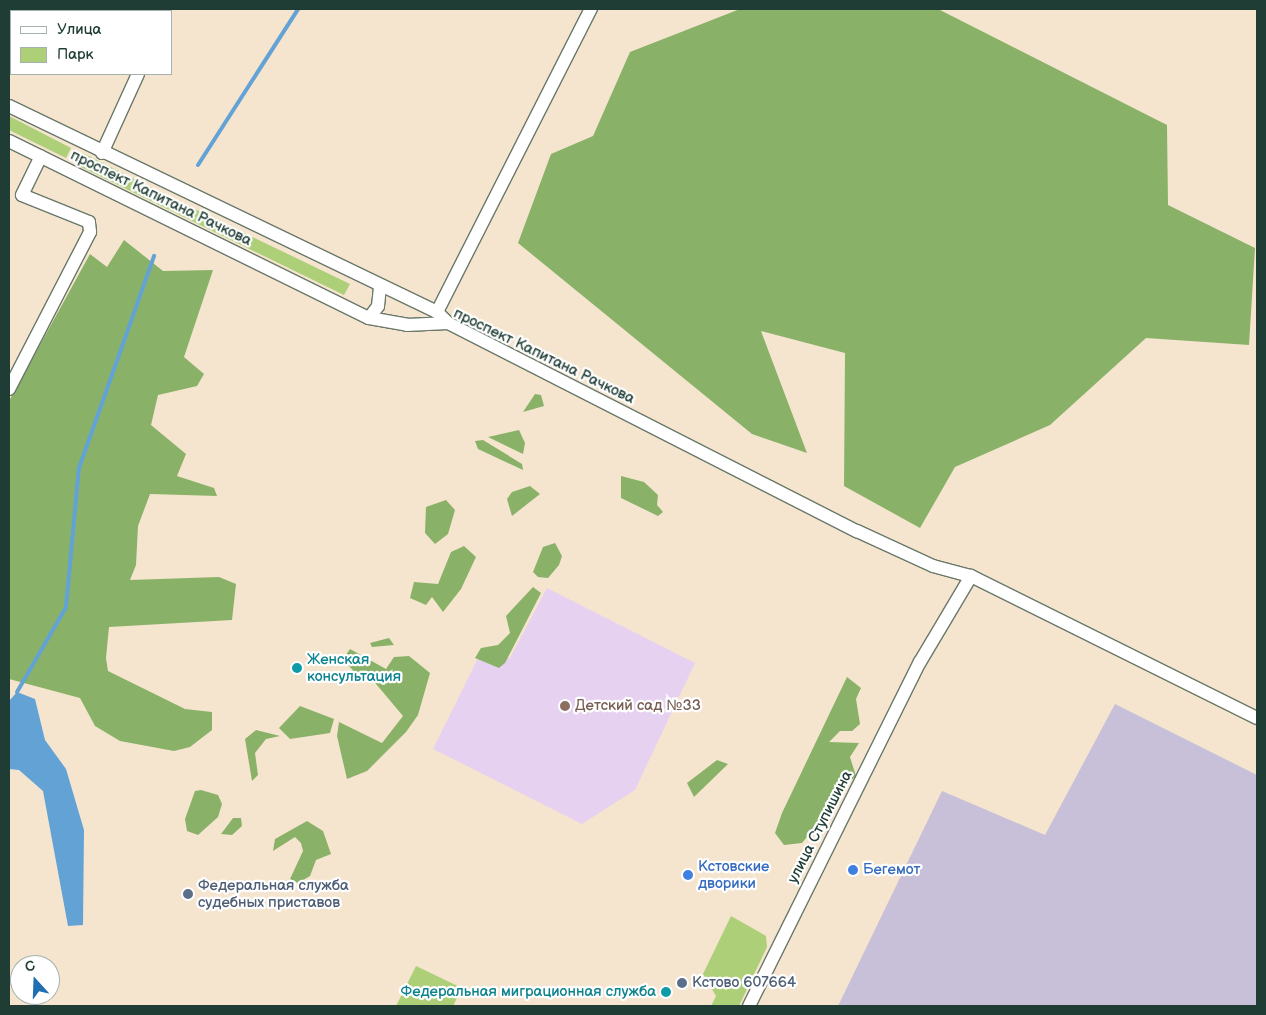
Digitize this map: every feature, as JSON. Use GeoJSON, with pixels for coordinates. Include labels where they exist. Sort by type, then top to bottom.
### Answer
{"type":"FeatureCollection","features":[{"type":"Feature","properties":{"kind":"street"},"geometry":{"type":"LineString","coordinates":[[436,312],[591,9]]}},
{"type":"Feature","properties":{"kind":"street"},"geometry":{"type":"LineString","coordinates":[[102,153],[138,75]]}},
{"type":"Feature","properties":{"kind":"street"},"geometry":{"type":"LineString","coordinates":[[9,106],[380,288],[436,312],[448,323]]}},
{"type":"Feature","properties":{"kind":"street","name":"проспект Капитана Рачкова"},"geometry":{"type":"LineString","coordinates":[[9,141],[369,318],[407,325],[448,323],[856,531],[933,566],[971,576],[1257,718]]}},
{"type":"Feature","properties":{"kind":"street"},"geometry":{"type":"LineString","coordinates":[[9,389],[90,232],[89,222],[22,195],[41,156]]}},
{"type":"Feature","properties":{"kind":"street"},"geometry":{"type":"LineString","coordinates":[[369,318],[378,306],[380,288]]}},
{"type":"Feature","properties":{"kind":"street","name":"улица Ступишина"},"geometry":{"type":"LineString","coordinates":[[749,1006],[920,662],[971,576]]}},
{"type":"Feature","properties":{"kind":"shaded area","name":"Детский сад №33"},"geometry":{"type":"Polygon","coordinates":[[[547,588],[695,663],[635,790],[582,824],[433,749],[482,650],[510,658],[547,588]]]}},
{"type":"Feature","properties":{"kind":"shaded area"},"geometry":{"type":"Polygon","coordinates":[[[1115,704],[1257,775],[1257,1006],[838,1006],[942,791],[1045,835],[1115,704]]]}},
{"type":"Feature","properties":{"kind":"green space"},"geometry":{"type":"Polygon","coordinates":[[[740,9],[938,9],[1167,125],[1168,205],[1255,248],[1249,345],[1146,338],[1050,425],[955,467],[920,528],[844,486],[845,353],[761,331],[807,453],[752,434],[518,243],[551,154],[593,136],[630,52],[740,9]]]}},
{"type":"Feature","properties":{"kind":"green space"},"geometry":{"type":"Polygon","coordinates":[[[9,116],[71,148],[66,158],[9,130],[9,116]]]}},
{"type":"Feature","properties":{"kind":"green space"},"geometry":{"type":"Polygon","coordinates":[[[83,153],[350,284],[344,295],[77,165],[83,153]]]}},
{"type":"Feature","properties":{"kind":"green space"},"geometry":{"type":"Polygon","coordinates":[[[124,240],[163,271],[213,270],[184,357],[204,374],[197,386],[158,395],[151,425],[186,454],[177,476],[214,488],[217,496],[150,494],[138,526],[136,565],[130,580],[219,577],[236,584],[232,620],[109,627],[106,658],[108,671],[185,709],[212,712],[212,730],[190,747],[174,751],[120,741],[95,726],[80,698],[9,679],[9,401],[90,254],[107,267],[124,240]]]}},
{"type":"Feature","properties":{"kind":"green space"},"geometry":{"type":"Polygon","coordinates":[[[535,394],[541,395],[544,406],[523,412],[535,394]]]}},
{"type":"Feature","properties":{"kind":"green space"},"geometry":{"type":"Polygon","coordinates":[[[519,430],[525,443],[523,454],[488,437],[519,430]]]}},
{"type":"Feature","properties":{"kind":"green space"},"geometry":{"type":"Polygon","coordinates":[[[483,440],[522,464],[523,470],[478,449],[475,441],[483,440]]]}},
{"type":"Feature","properties":{"kind":"green space"},"geometry":{"type":"Polygon","coordinates":[[[621,476],[644,482],[658,495],[657,505],[663,512],[658,516],[621,498],[621,476]]]}},
{"type":"Feature","properties":{"kind":"green space"},"geometry":{"type":"Polygon","coordinates":[[[530,486],[540,494],[512,516],[507,499],[512,492],[530,486]]]}},
{"type":"Feature","properties":{"kind":"green space"},"geometry":{"type":"Polygon","coordinates":[[[446,500],[455,510],[448,534],[435,544],[425,533],[426,507],[446,500]]]}},
{"type":"Feature","properties":{"kind":"green space"},"geometry":{"type":"Polygon","coordinates":[[[555,543],[562,556],[559,565],[548,578],[538,577],[533,572],[543,547],[555,543]]]}},
{"type":"Feature","properties":{"kind":"green space"},"geometry":{"type":"Polygon","coordinates":[[[464,546],[476,557],[461,589],[443,612],[432,597],[426,605],[410,598],[414,582],[438,584],[451,552],[464,546]]]}},
{"type":"Feature","properties":{"kind":"green space"},"geometry":{"type":"Polygon","coordinates":[[[533,587],[541,593],[505,663],[499,668],[475,658],[481,648],[498,645],[510,633],[506,616],[533,587]]]}},
{"type":"Feature","properties":{"kind":"green space"},"geometry":{"type":"Polygon","coordinates":[[[389,638],[394,645],[372,647],[370,643],[389,638]]]}},
{"type":"Feature","properties":{"kind":"green space"},"geometry":{"type":"Polygon","coordinates":[[[350,649],[386,669],[394,657],[409,656],[430,673],[418,715],[406,732],[367,771],[347,779],[337,736],[339,722],[382,743],[403,716],[371,678],[356,674],[343,659],[350,649]]]}},
{"type":"Feature","properties":{"kind":"green space"},"geometry":{"type":"Polygon","coordinates":[[[847,677],[861,688],[856,699],[860,724],[852,731],[840,731],[829,742],[859,743],[850,757],[856,776],[838,791],[826,814],[802,843],[784,845],[775,833],[782,813],[847,677]]]}},
{"type":"Feature","properties":{"kind":"green space"},"geometry":{"type":"Polygon","coordinates":[[[300,706],[334,719],[330,733],[290,739],[279,728],[300,706]]]}},
{"type":"Feature","properties":{"kind":"green space"},"geometry":{"type":"Polygon","coordinates":[[[256,730],[280,736],[266,739],[255,753],[258,775],[252,781],[245,739],[256,730]]]}},
{"type":"Feature","properties":{"kind":"green space"},"geometry":{"type":"Polygon","coordinates":[[[717,760],[728,764],[694,797],[687,783],[717,760]]]}},
{"type":"Feature","properties":{"kind":"green space"},"geometry":{"type":"Polygon","coordinates":[[[201,790],[218,795],[222,804],[218,817],[198,835],[187,831],[185,819],[195,791],[201,790]]]}},
{"type":"Feature","properties":{"kind":"green space"},"geometry":{"type":"Polygon","coordinates":[[[233,818],[241,818],[242,826],[232,835],[221,834],[233,818]]]}},
{"type":"Feature","properties":{"kind":"green space"},"geometry":{"type":"Polygon","coordinates":[[[307,821],[323,831],[331,854],[316,860],[310,876],[298,883],[290,879],[303,851],[301,843],[295,837],[273,851],[275,839],[307,821]]]}},
{"type":"Feature","properties":{"kind":"green space"},"geometry":{"type":"Polygon","coordinates":[[[731,916],[766,936],[767,947],[739,1006],[711,1006],[716,996],[703,974],[731,916]]]}},
{"type":"Feature","properties":{"kind":"green space"},"geometry":{"type":"Polygon","coordinates":[[[416,966],[462,988],[453,1006],[396,1006],[416,966]]]}},
{"type":"Feature","properties":{"kind":"water"},"geometry":{"type":"Polygon","coordinates":[[[17,692],[35,699],[45,740],[66,769],[84,830],[83,925],[68,926],[43,791],[19,770],[9,769],[9,701],[17,692]]]}},
{"type":"Feature","properties":{"kind":"waterway"},"geometry":{"type":"LineString","coordinates":[[198,165],[298,9]]}},
{"type":"Feature","properties":{"kind":"waterway"},"geometry":{"type":"LineString","coordinates":[[17,692],[66,607],[79,468],[154,256]]}},
{"type":"Feature","properties":{"kind":"place","name":"Женская консультация"},"geometry":{"type":"Point","coordinates":[297,668]}},
{"type":"Feature","properties":{"kind":"place","name":"Детский сад №33"},"geometry":{"type":"Point","coordinates":[565,706]}},
{"type":"Feature","properties":{"kind":"place","name":"Бегемот"},"geometry":{"type":"Point","coordinates":[853,870]}},
{"type":"Feature","properties":{"kind":"place","name":"Кстовские дворики"},"geometry":{"type":"Point","coordinates":[688,875]}},
{"type":"Feature","properties":{"kind":"place","name":"Федеральная служба судебных приставов"},"geometry":{"type":"Point","coordinates":[188,894]}},
{"type":"Feature","properties":{"kind":"place","name":"Кстово 607664"},"geometry":{"type":"Point","coordinates":[682,983]}},
{"type":"Feature","properties":{"kind":"place","name":"Федеральная миграционная служба"},"geometry":{"type":"Point","coordinates":[666,992]}}]}
